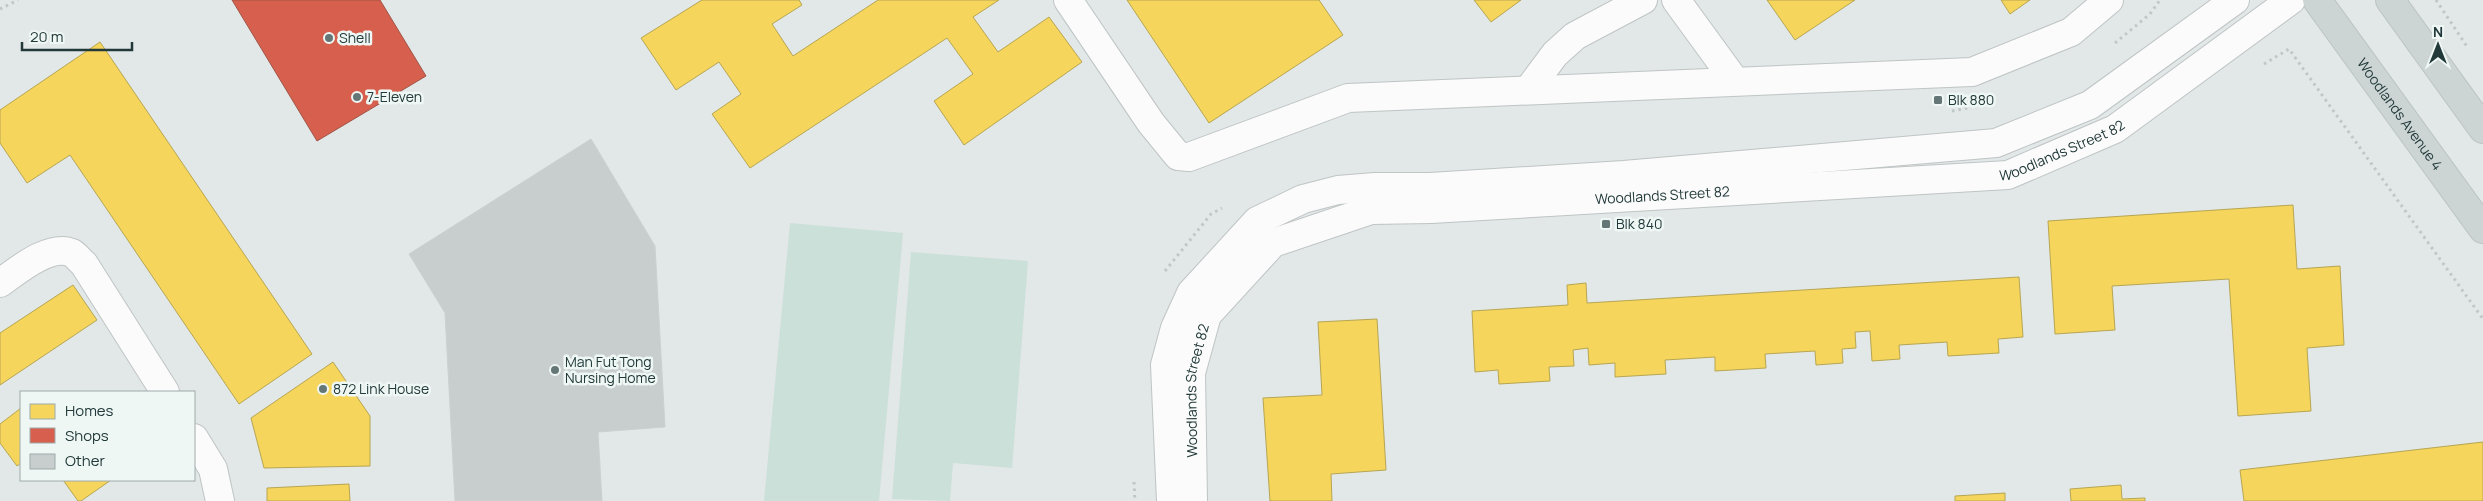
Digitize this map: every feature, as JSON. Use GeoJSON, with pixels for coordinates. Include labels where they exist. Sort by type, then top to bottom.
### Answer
{"type":"FeatureCollection","features":[{"type":"Feature","properties":{"kind":"main road","name":"Woodlands Avenue 4"},"geometry":{"type":"LineString","coordinates":[[2317,0],[2483,229]]}},
{"type":"Feature","properties":{"kind":"main road"},"geometry":{"type":"LineString","coordinates":[[2390,0],[2483,129]]}},
{"type":"Feature","properties":{"kind":"street"},"geometry":{"type":"LineString","coordinates":[[1068,0],[1151,123],[1178,156],[1189,157],[1348,98],[1972,72],[2071,32],[2109,0]]}},
{"type":"Feature","properties":{"kind":"street"},"geometry":{"type":"LineString","coordinates":[[1529,89],[1555,54],[1575,36],[1643,0]]}},
{"type":"Feature","properties":{"kind":"street"},"geometry":{"type":"LineString","coordinates":[[1676,0],[1735,81]]}},
{"type":"Feature","properties":{"kind":"street","name":"Woodlands Street 82"},"geometry":{"type":"LineString","coordinates":[[1171,501],[1165,365],[1175,328],[1191,293],[1257,221],[1302,199],[1338,190],[1624,175],[1996,143],[2090,105],[2235,0]]}},
{"type":"Feature","properties":{"kind":"street","name":"Woodlands Street 82"},"geometry":{"type":"LineString","coordinates":[[1193,501],[1191,373],[1198,344],[1207,315],[1272,243],[1371,210],[1431,209],[2008,175],[2115,129],[2291,0]]}},
{"type":"Feature","properties":{"kind":"street"},"geometry":{"type":"LineString","coordinates":[[0,282],[36,258],[56,251],[72,253],[84,264],[164,391]]}},
{"type":"Feature","properties":{"kind":"street"},"geometry":{"type":"LineString","coordinates":[[195,440],[214,470],[220,501]]}},
{"type":"Feature","properties":{"kind":"path"},"geometry":{"type":"LineString","coordinates":[[0,9],[18,0]]}},
{"type":"Feature","properties":{"kind":"path"},"geometry":{"type":"LineString","coordinates":[[2436,0],[2472,54]]}},
{"type":"Feature","properties":{"kind":"path"},"geometry":{"type":"LineString","coordinates":[[2289,48],[2483,319]]}},
{"type":"Feature","properties":{"kind":"green space"},"geometry":{"type":"Polygon","coordinates":[[[790,223],[903,233],[879,501],[764,501],[790,223]]]}},
{"type":"Feature","properties":{"kind":"green space"},"geometry":{"type":"Polygon","coordinates":[[[911,252],[1028,261],[1012,468],[953,463],[950,501],[892,499],[911,252]]]}},
{"type":"Feature","properties":{"kind":"building: Homes"},"geometry":{"type":"Polygon","coordinates":[[[702,0],[799,0],[802,5],[772,24],[793,56],[878,0],[999,0],[973,17],[998,52],[1049,17],[1082,62],[964,145],[934,101],[973,74],[947,38],[750,168],[712,114],[741,94],[719,62],[676,90],[641,38],[702,0]]]}},
{"type":"Feature","properties":{"kind":"building: Homes"},"geometry":{"type":"Polygon","coordinates":[[[1127,0],[1319,0],[1343,35],[1209,123],[1127,0]]]}},
{"type":"Feature","properties":{"kind":"building: Homes"},"geometry":{"type":"Polygon","coordinates":[[[1474,0],[1521,0],[1491,22],[1474,0]]]}},
{"type":"Feature","properties":{"kind":"building: Homes"},"geometry":{"type":"Polygon","coordinates":[[[1767,0],[1855,0],[1795,40],[1767,0]]]}},
{"type":"Feature","properties":{"kind":"building: Homes"},"geometry":{"type":"Polygon","coordinates":[[[2001,0],[2030,0],[2010,14],[2001,0]]]}},
{"type":"Feature","properties":{"kind":"building: Homes"},"geometry":{"type":"Polygon","coordinates":[[[100,42],[312,354],[239,404],[70,155],[27,183],[0,143],[0,110],[100,42]]]}},
{"type":"Feature","properties":{"kind":"building: Homes"},"geometry":{"type":"Polygon","coordinates":[[[2293,205],[2297,269],[2340,266],[2344,345],[2307,348],[2311,411],[2238,416],[2229,279],[2112,286],[2115,330],[2055,334],[2048,221],[2293,205]]]}},
{"type":"Feature","properties":{"kind":"building: Homes"},"geometry":{"type":"Polygon","coordinates":[[[2019,277],[2023,337],[1998,339],[1999,353],[1948,356],[1947,342],[1899,345],[1900,359],[1872,361],[1870,331],[1855,332],[1856,348],[1842,349],[1843,363],[1816,365],[1815,351],[1765,354],[1766,368],[1715,371],[1715,357],[1665,360],[1666,374],[1615,377],[1615,363],[1589,365],[1588,348],[1573,350],[1574,366],[1549,367],[1550,381],[1499,384],[1498,370],[1475,372],[1472,311],[1568,305],[1567,285],[1586,283],[1587,303],[2019,277]]]}},
{"type":"Feature","properties":{"kind":"building: Homes"},"geometry":{"type":"Polygon","coordinates":[[[73,285],[97,320],[0,385],[0,333],[73,285]]]}},
{"type":"Feature","properties":{"kind":"building: Homes"},"geometry":{"type":"Polygon","coordinates":[[[1377,319],[1386,470],[1331,474],[1332,501],[1270,501],[1263,398],[1322,395],[1318,322],[1377,319]]]}},
{"type":"Feature","properties":{"kind":"building: Homes","name":"872 Link House"},"geometry":{"type":"Polygon","coordinates":[[[333,362],[370,416],[370,466],[264,468],[251,418],[333,362]]]}},
{"type":"Feature","properties":{"kind":"building: Homes"},"geometry":{"type":"Polygon","coordinates":[[[20,409],[20,464],[17,466],[0,443],[0,424],[20,409]]]}},
{"type":"Feature","properties":{"kind":"building: Homes"},"geometry":{"type":"Polygon","coordinates":[[[2483,442],[2483,501],[2244,501],[2240,470],[2483,442]]]}},
{"type":"Feature","properties":{"kind":"building: Homes"},"geometry":{"type":"Polygon","coordinates":[[[64,481],[110,481],[81,501],[78,501],[64,481]]]}},
{"type":"Feature","properties":{"kind":"building: Homes"},"geometry":{"type":"Polygon","coordinates":[[[349,484],[350,501],[267,501],[267,488],[349,484]]]}},
{"type":"Feature","properties":{"kind":"building: Homes"},"geometry":{"type":"Polygon","coordinates":[[[2121,485],[2122,499],[2145,498],[2145,501],[2071,501],[2070,489],[2121,485]]]}},
{"type":"Feature","properties":{"kind":"building: Homes"},"geometry":{"type":"Polygon","coordinates":[[[2005,493],[2005,501],[1955,501],[1955,496],[2005,493]]]}},
{"type":"Feature","properties":{"kind":"building: Shops","name":"Shell"},"geometry":{"type":"Polygon","coordinates":[[[232,0],[380,0],[426,76],[317,141],[232,0]]]}},
{"type":"Feature","properties":{"kind":"building: Other","name":"Man Fut Tong Nursing Home"},"geometry":{"type":"Polygon","coordinates":[[[591,139],[655,246],[665,427],[598,432],[602,501],[455,501],[445,313],[409,254],[591,139]]]}},
{"type":"Feature","properties":{"kind":"place","name":"Shell"},"geometry":{"type":"Point","coordinates":[329,38]}},
{"type":"Feature","properties":{"kind":"place","name":"7-Eleven"},"geometry":{"type":"Point","coordinates":[357,97]}},
{"type":"Feature","properties":{"kind":"place","name":"Blk 880"},"geometry":{"type":"Point","coordinates":[1938,100]}},
{"type":"Feature","properties":{"kind":"place","name":"Blk 840"},"geometry":{"type":"Point","coordinates":[1606,224]}},
{"type":"Feature","properties":{"kind":"place","name":"Man Fut Tong Nursing Home"},"geometry":{"type":"Point","coordinates":[555,370]}},
{"type":"Feature","properties":{"kind":"place","name":"872 Link House"},"geometry":{"type":"Point","coordinates":[323,389]}}]}
